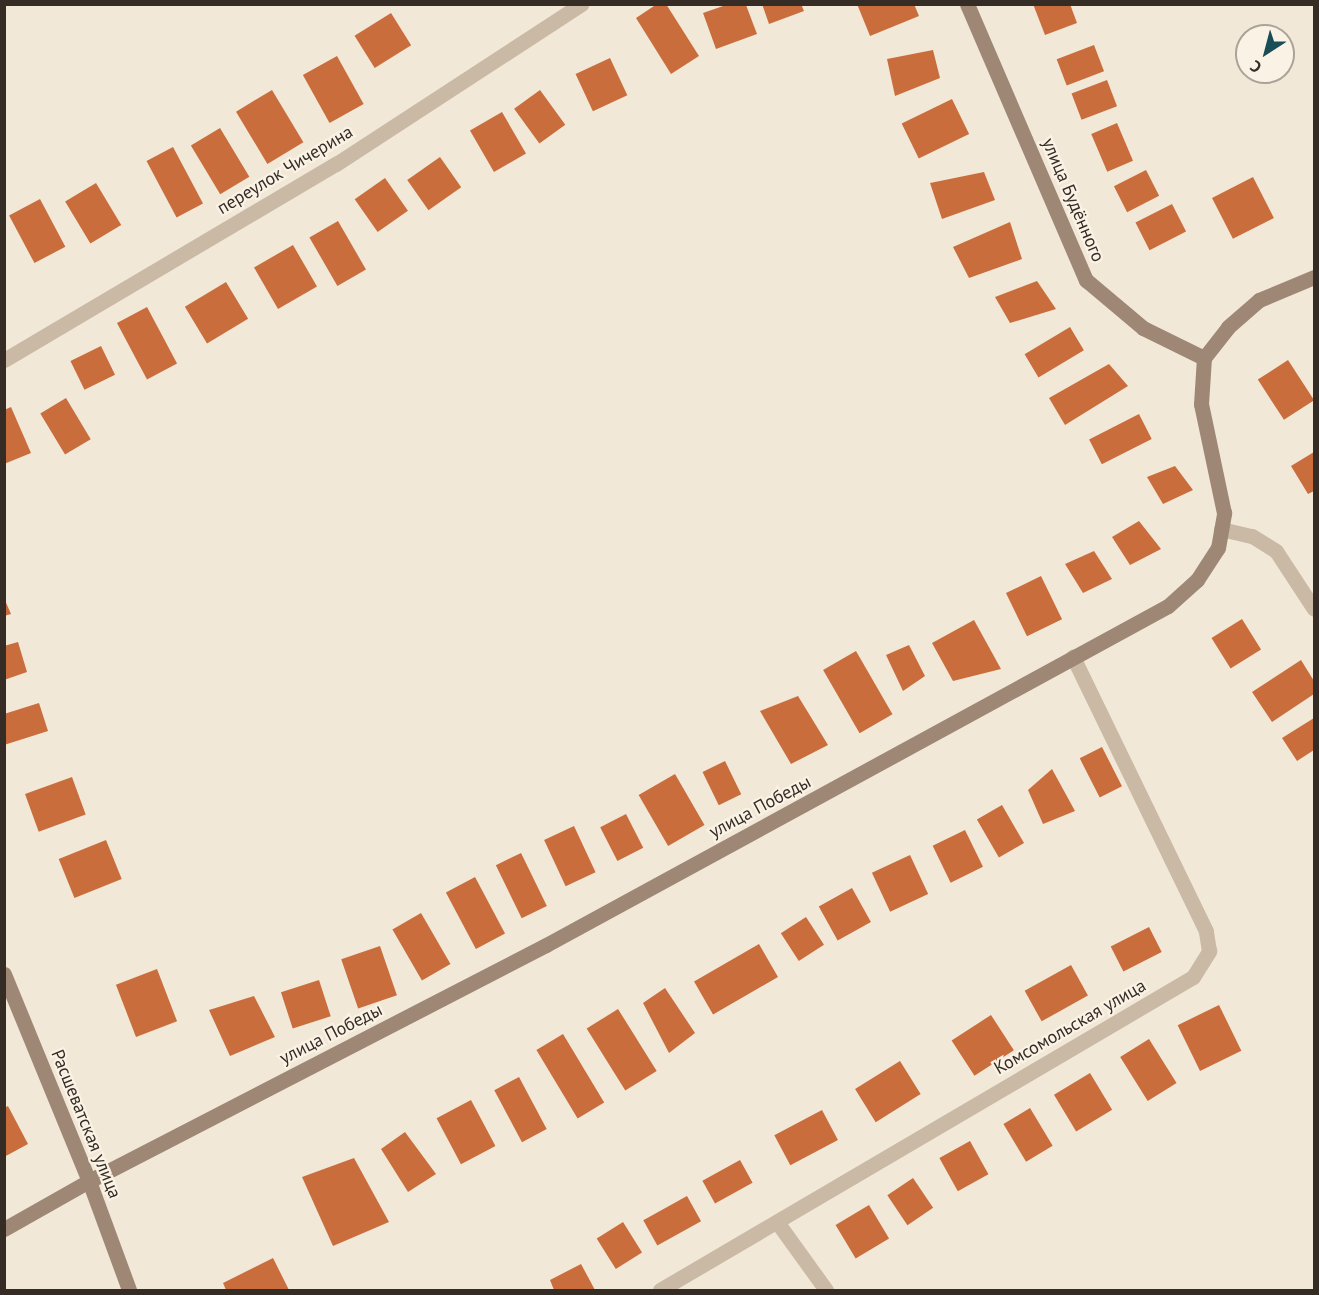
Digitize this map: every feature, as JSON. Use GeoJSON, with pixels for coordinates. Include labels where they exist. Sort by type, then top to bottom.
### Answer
{"type":"FeatureCollection","features":[{"type":"Feature","properties":{"kind":"street","name":"переулок Чичерина"},"geometry":{"type":"LineString","coordinates":[[4,360],[336,164],[581,4]]}},
{"type":"Feature","properties":{"kind":"street","name":"улица Будённого"},"geometry":{"type":"LineString","coordinates":[[968,4],[1086,280],[1143,328],[1204,358]]}},
{"type":"Feature","properties":{"kind":"street"},"geometry":{"type":"LineString","coordinates":[[1204,358],[1228,327],[1259,300],[1314,277]]}},
{"type":"Feature","properties":{"kind":"street","name":"улица Победы"},"geometry":{"type":"LineString","coordinates":[[4,1229],[89,1181],[546,945],[1168,606],[1197,580],[1218,548],[1224,513],[1201,404],[1204,358]]}},
{"type":"Feature","properties":{"kind":"street"},"geometry":{"type":"LineString","coordinates":[[1221,529],[1252,536],[1276,551],[1314,609]]}},
{"type":"Feature","properties":{"kind":"street","name":"Комсомольская улица"},"geometry":{"type":"LineString","coordinates":[[660,1290],[1193,977],[1209,951],[1206,931],[1073,657]]}},
{"type":"Feature","properties":{"kind":"street","name":"Расшеватская улица"},"geometry":{"type":"LineString","coordinates":[[4,974],[89,1181],[129,1290]]}},
{"type":"Feature","properties":{"kind":"street"},"geometry":{"type":"LineString","coordinates":[[777,1222],[826,1290]]}},
{"type":"Feature","properties":{"kind":"building"},"geometry":{"type":"Polygon","coordinates":[[[657,4],[666,4],[699,56],[671,74],[636,18],[657,4]]]}},
{"type":"Feature","properties":{"kind":"building"},"geometry":{"type":"Polygon","coordinates":[[[762,4],[801,4],[804,11],[769,24],[762,4]]]}},
{"type":"Feature","properties":{"kind":"building"},"geometry":{"type":"Polygon","coordinates":[[[857,4],[914,4],[919,16],[870,36],[857,4]]]}},
{"type":"Feature","properties":{"kind":"building"},"geometry":{"type":"Polygon","coordinates":[[[1033,4],[1070,4],[1077,23],[1045,35],[1033,4]]]}},
{"type":"Feature","properties":{"kind":"building"},"geometry":{"type":"Polygon","coordinates":[[[726,5],[746,5],[757,34],[716,49],[703,13],[726,5]]]}},
{"type":"Feature","properties":{"kind":"building"},"geometry":{"type":"Polygon","coordinates":[[[391,13],[411,45],[375,68],[355,36],[391,13]]]}},
{"type":"Feature","properties":{"kind":"building"},"geometry":{"type":"Polygon","coordinates":[[[1094,45],[1104,71],[1067,85],[1057,59],[1094,45]]]}},
{"type":"Feature","properties":{"kind":"building"},"geometry":{"type":"Polygon","coordinates":[[[933,50],[940,78],[895,96],[887,59],[933,50]]]}},
{"type":"Feature","properties":{"kind":"building"},"geometry":{"type":"Polygon","coordinates":[[[337,56],[364,104],[330,123],[303,75],[337,56]]]}},
{"type":"Feature","properties":{"kind":"building"},"geometry":{"type":"Polygon","coordinates":[[[610,58],[627,95],[593,111],[576,74],[610,58]]]}},
{"type":"Feature","properties":{"kind":"building"},"geometry":{"type":"Polygon","coordinates":[[[1107,80],[1117,106],[1082,120],[1072,94],[1107,80]]]}},
{"type":"Feature","properties":{"kind":"building"},"geometry":{"type":"Polygon","coordinates":[[[272,90],[303,142],[267,164],[236,112],[272,90]]]}},
{"type":"Feature","properties":{"kind":"building"},"geometry":{"type":"Polygon","coordinates":[[[540,90],[565,125],[539,144],[514,109],[540,90]]]}},
{"type":"Feature","properties":{"kind":"building"},"geometry":{"type":"Polygon","coordinates":[[[952,99],[969,134],[919,159],[902,124],[952,99]]]}},
{"type":"Feature","properties":{"kind":"building"},"geometry":{"type":"Polygon","coordinates":[[[502,112],[526,154],[494,172],[470,130],[502,112]]]}},
{"type":"Feature","properties":{"kind":"building"},"geometry":{"type":"Polygon","coordinates":[[[1117,123],[1133,161],[1107,172],[1091,134],[1117,123]]]}},
{"type":"Feature","properties":{"kind":"building"},"geometry":{"type":"Polygon","coordinates":[[[220,128],[249,177],[220,194],[191,146],[220,128]]]}},
{"type":"Feature","properties":{"kind":"building"},"geometry":{"type":"Polygon","coordinates":[[[173,147],[203,204],[177,218],[147,161],[173,147]]]}},
{"type":"Feature","properties":{"kind":"building"},"geometry":{"type":"Polygon","coordinates":[[[440,157],[461,187],[428,210],[407,180],[440,157]]]}},
{"type":"Feature","properties":{"kind":"building"},"geometry":{"type":"Polygon","coordinates":[[[1146,170],[1159,196],[1127,212],[1114,186],[1146,170]]]}},
{"type":"Feature","properties":{"kind":"building"},"geometry":{"type":"Polygon","coordinates":[[[984,172],[995,200],[942,219],[930,183],[984,172]]]}},
{"type":"Feature","properties":{"kind":"building"},"geometry":{"type":"Polygon","coordinates":[[[1253,177],[1274,218],[1233,239],[1212,198],[1253,177]]]}},
{"type":"Feature","properties":{"kind":"building"},"geometry":{"type":"Polygon","coordinates":[[[385,178],[408,211],[378,232],[355,199],[385,178]]]}},
{"type":"Feature","properties":{"kind":"building"},"geometry":{"type":"Polygon","coordinates":[[[96,183],[121,225],[90,244],[65,202],[96,183]]]}},
{"type":"Feature","properties":{"kind":"building"},"geometry":{"type":"Polygon","coordinates":[[[40,199],[65,247],[34,263],[9,215],[40,199]]]}},
{"type":"Feature","properties":{"kind":"building"},"geometry":{"type":"Polygon","coordinates":[[[1172,204],[1186,232],[1150,250],[1135,223],[1172,204]]]}},
{"type":"Feature","properties":{"kind":"building"},"geometry":{"type":"Polygon","coordinates":[[[338,221],[366,269],[337,286],[309,237],[338,221]]]}},
{"type":"Feature","properties":{"kind":"building"},"geometry":{"type":"Polygon","coordinates":[[[1010,222],[1022,259],[969,278],[953,247],[1010,222]]]}},
{"type":"Feature","properties":{"kind":"building"},"geometry":{"type":"Polygon","coordinates":[[[293,245],[317,287],[278,309],[254,268],[293,245]]]}},
{"type":"Feature","properties":{"kind":"building"},"geometry":{"type":"Polygon","coordinates":[[[1037,281],[1056,309],[1010,323],[995,297],[1037,281]]]}},
{"type":"Feature","properties":{"kind":"building"},"geometry":{"type":"Polygon","coordinates":[[[226,282],[248,319],[207,344],[185,307],[226,282]]]}},
{"type":"Feature","properties":{"kind":"building"},"geometry":{"type":"Polygon","coordinates":[[[147,307],[177,364],[147,379],[117,323],[147,307]]]}},
{"type":"Feature","properties":{"kind":"building"},"geometry":{"type":"Polygon","coordinates":[[[1070,327],[1084,350],[1038,377],[1025,354],[1070,327]]]}},
{"type":"Feature","properties":{"kind":"building"},"geometry":{"type":"Polygon","coordinates":[[[101,346],[115,375],[84,390],[70,361],[101,346]]]}},
{"type":"Feature","properties":{"kind":"building"},"geometry":{"type":"Polygon","coordinates":[[[1288,360],[1314,400],[1284,420],[1258,380],[1288,360]]]}},
{"type":"Feature","properties":{"kind":"building"},"geometry":{"type":"Polygon","coordinates":[[[1109,364],[1128,386],[1065,425],[1049,398],[1109,364]]]}},
{"type":"Feature","properties":{"kind":"building"},"geometry":{"type":"Polygon","coordinates":[[[66,398],[91,439],[65,455],[40,413],[66,398]]]}},
{"type":"Feature","properties":{"kind":"building"},"geometry":{"type":"Polygon","coordinates":[[[11,407],[31,453],[4,464],[4,410],[11,407]]]}},
{"type":"Feature","properties":{"kind":"building"},"geometry":{"type":"Polygon","coordinates":[[[1139,414],[1152,439],[1102,464],[1089,439],[1139,414]]]}},
{"type":"Feature","properties":{"kind":"building"},"geometry":{"type":"Polygon","coordinates":[[[1314,452],[1314,491],[1308,494],[1291,466],[1314,452]]]}},
{"type":"Feature","properties":{"kind":"building"},"geometry":{"type":"Polygon","coordinates":[[[1175,466],[1193,490],[1163,504],[1147,477],[1175,466]]]}},
{"type":"Feature","properties":{"kind":"building"},"geometry":{"type":"Polygon","coordinates":[[[1139,521],[1161,549],[1130,565],[1112,537],[1139,521]]]}},
{"type":"Feature","properties":{"kind":"building"},"geometry":{"type":"Polygon","coordinates":[[[1094,551],[1112,579],[1083,593],[1065,564],[1094,551]]]}},
{"type":"Feature","properties":{"kind":"building"},"geometry":{"type":"Polygon","coordinates":[[[1041,576],[1062,619],[1027,636],[1006,593],[1041,576]]]}},
{"type":"Feature","properties":{"kind":"building"},"geometry":{"type":"Polygon","coordinates":[[[4,598],[11,614],[4,616],[4,598]]]}},
{"type":"Feature","properties":{"kind":"building"},"geometry":{"type":"Polygon","coordinates":[[[1242,619],[1261,650],[1231,669],[1211,638],[1242,619]]]}},
{"type":"Feature","properties":{"kind":"building"},"geometry":{"type":"Polygon","coordinates":[[[974,620],[1001,669],[953,681],[932,643],[974,620]]]}},
{"type":"Feature","properties":{"kind":"building"},"geometry":{"type":"Polygon","coordinates":[[[18,642],[27,672],[4,680],[4,646],[18,642]]]}},
{"type":"Feature","properties":{"kind":"building"},"geometry":{"type":"Polygon","coordinates":[[[909,645],[925,676],[903,691],[886,655],[909,645]]]}},
{"type":"Feature","properties":{"kind":"building"},"geometry":{"type":"Polygon","coordinates":[[[856,651],[892,714],[860,733],[823,670],[856,651]]]}},
{"type":"Feature","properties":{"kind":"building"},"geometry":{"type":"Polygon","coordinates":[[[1301,660],[1314,681],[1314,694],[1272,722],[1252,692],[1301,660]]]}},
{"type":"Feature","properties":{"kind":"building"},"geometry":{"type":"Polygon","coordinates":[[[798,696],[828,745],[791,764],[760,711],[798,696]]]}},
{"type":"Feature","properties":{"kind":"building"},"geometry":{"type":"Polygon","coordinates":[[[39,703],[48,731],[4,745],[4,714],[39,703]]]}},
{"type":"Feature","properties":{"kind":"building"},"geometry":{"type":"Polygon","coordinates":[[[1314,718],[1314,750],[1297,761],[1282,738],[1314,718]]]}},
{"type":"Feature","properties":{"kind":"building"},"geometry":{"type":"Polygon","coordinates":[[[1102,747],[1122,786],[1100,798],[1080,758],[1102,747]]]}},
{"type":"Feature","properties":{"kind":"building"},"geometry":{"type":"Polygon","coordinates":[[[725,761],[741,794],[719,805],[703,772],[725,761]]]}},
{"type":"Feature","properties":{"kind":"building"},"geometry":{"type":"Polygon","coordinates":[[[1052,769],[1075,811],[1043,824],[1028,790],[1052,769]]]}},
{"type":"Feature","properties":{"kind":"building"},"geometry":{"type":"Polygon","coordinates":[[[675,774],[704,825],[668,846],[639,795],[675,774]]]}},
{"type":"Feature","properties":{"kind":"building"},"geometry":{"type":"Polygon","coordinates":[[[72,777],[86,815],[39,832],[25,794],[72,777]]]}},
{"type":"Feature","properties":{"kind":"building"},"geometry":{"type":"Polygon","coordinates":[[[1002,805],[1024,843],[999,858],[977,819],[1002,805]]]}},
{"type":"Feature","properties":{"kind":"building"},"geometry":{"type":"Polygon","coordinates":[[[626,814],[643,848],[617,861],[600,827],[626,814]]]}},
{"type":"Feature","properties":{"kind":"building"},"geometry":{"type":"Polygon","coordinates":[[[574,826],[596,872],[566,886],[544,840],[574,826]]]}},
{"type":"Feature","properties":{"kind":"building"},"geometry":{"type":"Polygon","coordinates":[[[965,830],[983,867],[951,883],[933,846],[965,830]]]}},
{"type":"Feature","properties":{"kind":"building"},"geometry":{"type":"Polygon","coordinates":[[[106,840],[122,879],[74,898],[59,859],[106,840]]]}},
{"type":"Feature","properties":{"kind":"building"},"geometry":{"type":"Polygon","coordinates":[[[521,853],[547,906],[522,918],[496,865],[521,853]]]}},
{"type":"Feature","properties":{"kind":"building"},"geometry":{"type":"Polygon","coordinates":[[[910,855],[928,894],[890,912],[872,873],[910,855]]]}},
{"type":"Feature","properties":{"kind":"building"},"geometry":{"type":"Polygon","coordinates":[[[475,877],[505,934],[476,949],[446,892],[475,877]]]}},
{"type":"Feature","properties":{"kind":"building"},"geometry":{"type":"Polygon","coordinates":[[[852,888],[871,922],[838,941],[819,906],[852,888]]]}},
{"type":"Feature","properties":{"kind":"building"},"geometry":{"type":"Polygon","coordinates":[[[421,913],[450,964],[422,981],[392,930],[421,913]]]}},
{"type":"Feature","properties":{"kind":"building"},"geometry":{"type":"Polygon","coordinates":[[[806,917],[824,945],[799,961],[781,933],[806,917]]]}},
{"type":"Feature","properties":{"kind":"building"},"geometry":{"type":"Polygon","coordinates":[[[1149,927],[1162,952],[1123,971],[1111,947],[1149,927]]]}},
{"type":"Feature","properties":{"kind":"building"},"geometry":{"type":"Polygon","coordinates":[[[759,944],[778,977],[713,1014],[694,982],[759,944]]]}},
{"type":"Feature","properties":{"kind":"building"},"geometry":{"type":"Polygon","coordinates":[[[380,946],[397,995],[358,1009],[341,959],[380,946]]]}},
{"type":"Feature","properties":{"kind":"building"},"geometry":{"type":"Polygon","coordinates":[[[1071,965],[1088,996],[1042,1021],[1025,991],[1071,965]]]}},
{"type":"Feature","properties":{"kind":"building"},"geometry":{"type":"Polygon","coordinates":[[[157,969],[177,1021],[136,1037],[116,985],[157,969]]]}},
{"type":"Feature","properties":{"kind":"building"},"geometry":{"type":"Polygon","coordinates":[[[319,980],[331,1016],[293,1029],[281,992],[319,980]]]}},
{"type":"Feature","properties":{"kind":"building"},"geometry":{"type":"Polygon","coordinates":[[[665,988],[695,1033],[669,1053],[643,1003],[665,988]]]}},
{"type":"Feature","properties":{"kind":"building"},"geometry":{"type":"Polygon","coordinates":[[[254,996],[275,1037],[230,1056],[209,1010],[254,996]]]}},
{"type":"Feature","properties":{"kind":"building"},"geometry":{"type":"Polygon","coordinates":[[[1219,1005],[1241,1051],[1200,1071],[1178,1025],[1219,1005]]]}},
{"type":"Feature","properties":{"kind":"building"},"geometry":{"type":"Polygon","coordinates":[[[618,1009],[657,1071],[625,1091],[587,1029],[618,1009]]]}},
{"type":"Feature","properties":{"kind":"building"},"geometry":{"type":"Polygon","coordinates":[[[991,1015],[1014,1050],[974,1076],[952,1041],[991,1015]]]}},
{"type":"Feature","properties":{"kind":"building"},"geometry":{"type":"Polygon","coordinates":[[[563,1034],[604,1103],[578,1119],[536,1050],[563,1034]]]}},
{"type":"Feature","properties":{"kind":"building"},"geometry":{"type":"Polygon","coordinates":[[[1149,1039],[1177,1083],[1148,1101],[1120,1057],[1149,1039]]]}},
{"type":"Feature","properties":{"kind":"building"},"geometry":{"type":"Polygon","coordinates":[[[900,1061],[921,1094],[876,1122],[855,1089],[900,1061]]]}},
{"type":"Feature","properties":{"kind":"building"},"geometry":{"type":"Polygon","coordinates":[[[1090,1073],[1112,1110],[1076,1131],[1054,1095],[1090,1073]]]}},
{"type":"Feature","properties":{"kind":"building"},"geometry":{"type":"Polygon","coordinates":[[[519,1077],[547,1129],[522,1142],[494,1090],[519,1077]]]}},
{"type":"Feature","properties":{"kind":"building"},"geometry":{"type":"Polygon","coordinates":[[[471,1100],[495,1146],[461,1164],[437,1118],[471,1100]]]}},
{"type":"Feature","properties":{"kind":"building"},"geometry":{"type":"Polygon","coordinates":[[[8,1106],[28,1144],[4,1157],[4,1108],[8,1106]]]}},
{"type":"Feature","properties":{"kind":"building"},"geometry":{"type":"Polygon","coordinates":[[[1030,1108],[1053,1146],[1026,1162],[1003,1124],[1030,1108]]]}},
{"type":"Feature","properties":{"kind":"building"},"geometry":{"type":"Polygon","coordinates":[[[822,1110],[838,1140],[790,1165],[774,1135],[822,1110]]]}},
{"type":"Feature","properties":{"kind":"building"},"geometry":{"type":"Polygon","coordinates":[[[405,1132],[436,1174],[408,1192],[381,1149],[405,1132]]]}},
{"type":"Feature","properties":{"kind":"building"},"geometry":{"type":"Polygon","coordinates":[[[970,1141],[988,1174],[958,1191],[939,1158],[970,1141]]]}},
{"type":"Feature","properties":{"kind":"building"},"geometry":{"type":"Polygon","coordinates":[[[354,1158],[389,1222],[333,1246],[302,1177],[354,1158]]]}},
{"type":"Feature","properties":{"kind":"building"},"geometry":{"type":"Polygon","coordinates":[[[740,1160],[753,1183],[715,1204],[702,1181],[740,1160]]]}},
{"type":"Feature","properties":{"kind":"building"},"geometry":{"type":"Polygon","coordinates":[[[913,1178],[933,1208],[907,1225],[887,1195],[913,1178]]]}},
{"type":"Feature","properties":{"kind":"building"},"geometry":{"type":"Polygon","coordinates":[[[687,1196],[701,1221],[657,1246],[643,1220],[687,1196]]]}},
{"type":"Feature","properties":{"kind":"building"},"geometry":{"type":"Polygon","coordinates":[[[869,1205],[889,1238],[856,1259],[836,1225],[869,1205]]]}},
{"type":"Feature","properties":{"kind":"building"},"geometry":{"type":"Polygon","coordinates":[[[623,1222],[642,1253],[616,1269],[597,1238],[623,1222]]]}},
{"type":"Feature","properties":{"kind":"building"},"geometry":{"type":"Polygon","coordinates":[[[273,1258],[289,1290],[226,1290],[223,1283],[273,1258]]]}},
{"type":"Feature","properties":{"kind":"building"},"geometry":{"type":"Polygon","coordinates":[[[581,1264],[595,1290],[554,1290],[550,1280],[581,1264]]]}}]}
